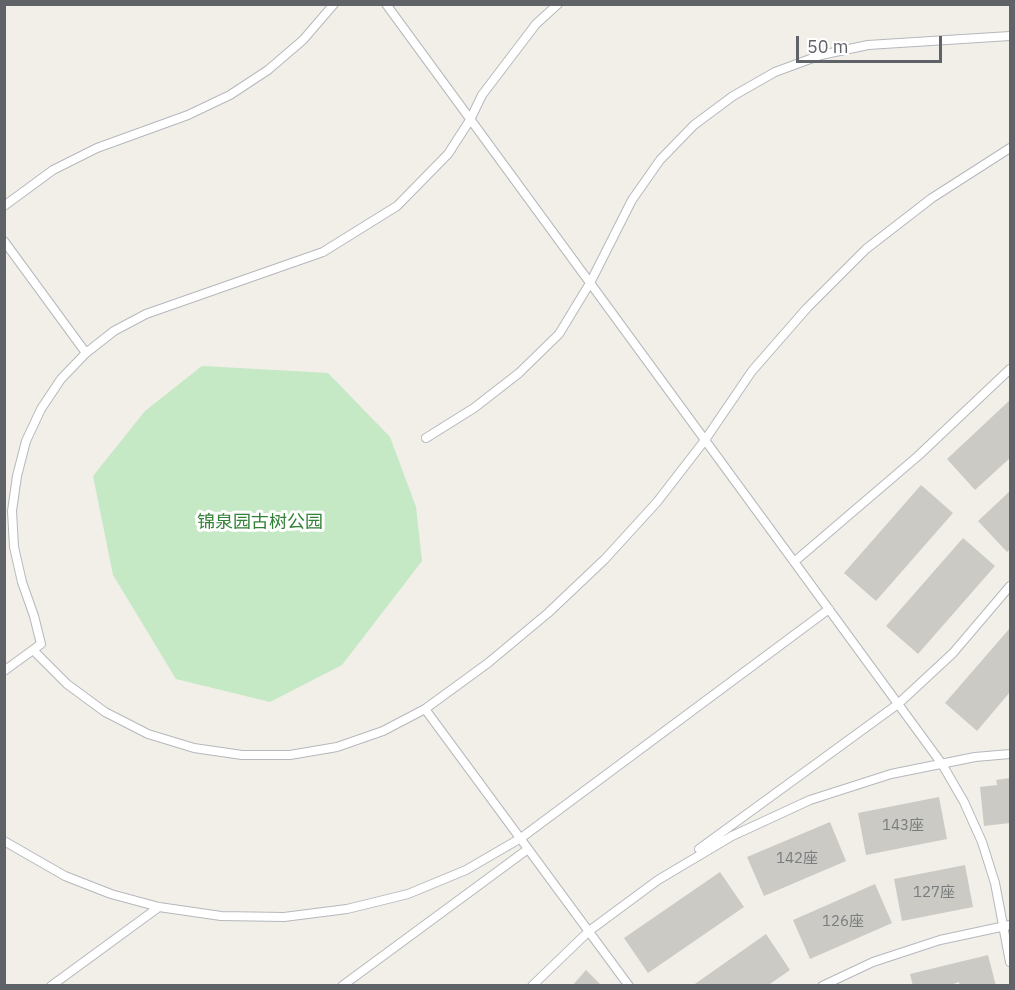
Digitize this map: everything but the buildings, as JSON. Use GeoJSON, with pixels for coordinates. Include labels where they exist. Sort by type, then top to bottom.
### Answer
{"type":"FeatureCollection","features":[{"type":"Feature","properties":{"kind":"lane"},"geometry":{"type":"LineString","coordinates":[[4,206],[53,170],[97,148],[188,115],[230,95],[268,70],[303,40],[334,4]]}},
{"type":"Feature","properties":{"kind":"lane"},"geometry":{"type":"LineString","coordinates":[[386,4],[942,764],[964,802],[982,842],[1007,926],[1011,962]]}},
{"type":"Feature","properties":{"kind":"lane"},"geometry":{"type":"LineString","coordinates":[[4,671],[41,644],[34,616],[21,582],[14,547],[12,511],[17,476],[26,441],[41,409],[61,379],[86,353],[114,331],[146,314],[323,252],[397,206],[448,154],[471,120],[482,95],[536,24],[558,4]]}},
{"type":"Feature","properties":{"kind":"lane"},"geometry":{"type":"LineString","coordinates":[[426,438],[474,408],[519,373],[559,334],[590,283],[632,200],[660,160],[694,125],[733,96],[775,72],[831,53],[868,45],[1011,36]]}},
{"type":"Feature","properties":{"kind":"lane"},"geometry":{"type":"LineString","coordinates":[[33,650],[67,684],[105,712],[148,734],[194,748],[242,756],[302,753],[337,747],[383,731],[425,709],[514,642],[605,560],[657,502],[705,440],[752,371],[807,308],[867,249],[932,198],[1011,148]]}},
{"type":"Feature","properties":{"kind":"lane"},"geometry":{"type":"LineString","coordinates":[[4,241],[86,353]]}},
{"type":"Feature","properties":{"kind":"lane"},"geometry":{"type":"LineString","coordinates":[[794,562],[918,456],[1011,369]]}},
{"type":"Feature","properties":{"kind":"lane"},"geometry":{"type":"LineString","coordinates":[[532,986],[589,931],[898,704],[953,653],[1011,586]]}},
{"type":"Feature","properties":{"kind":"lane"},"geometry":{"type":"LineString","coordinates":[[4,841],[65,876],[111,894],[159,907],[221,916],[284,917],[346,909],[408,894],[466,870],[521,838],[829,609]]}},
{"type":"Feature","properties":{"kind":"lane"},"geometry":{"type":"LineString","coordinates":[[425,709],[629,986]]}},
{"type":"Feature","properties":{"kind":"lane"},"geometry":{"type":"LineString","coordinates":[[658,880],[732,836],[810,800],[891,774],[1011,754]]}},
{"type":"Feature","properties":{"kind":"lane"},"geometry":{"type":"LineString","coordinates":[[342,986],[528,849]]}},
{"type":"Feature","properties":{"kind":"lane"},"geometry":{"type":"LineString","coordinates":[[51,986],[159,907]]}},
{"type":"Feature","properties":{"kind":"lane"},"geometry":{"type":"LineString","coordinates":[[822,986],[873,962],[940,940],[1007,926]]}},
{"type":"Feature","properties":{"kind":"green space","name":"锦泉园古树公园"},"geometry":{"type":"Polygon","coordinates":[[[202,366],[328,373],[390,437],[416,507],[422,561],[342,665],[270,702],[176,679],[113,575],[93,476],[145,411],[202,366]]]}}]}
